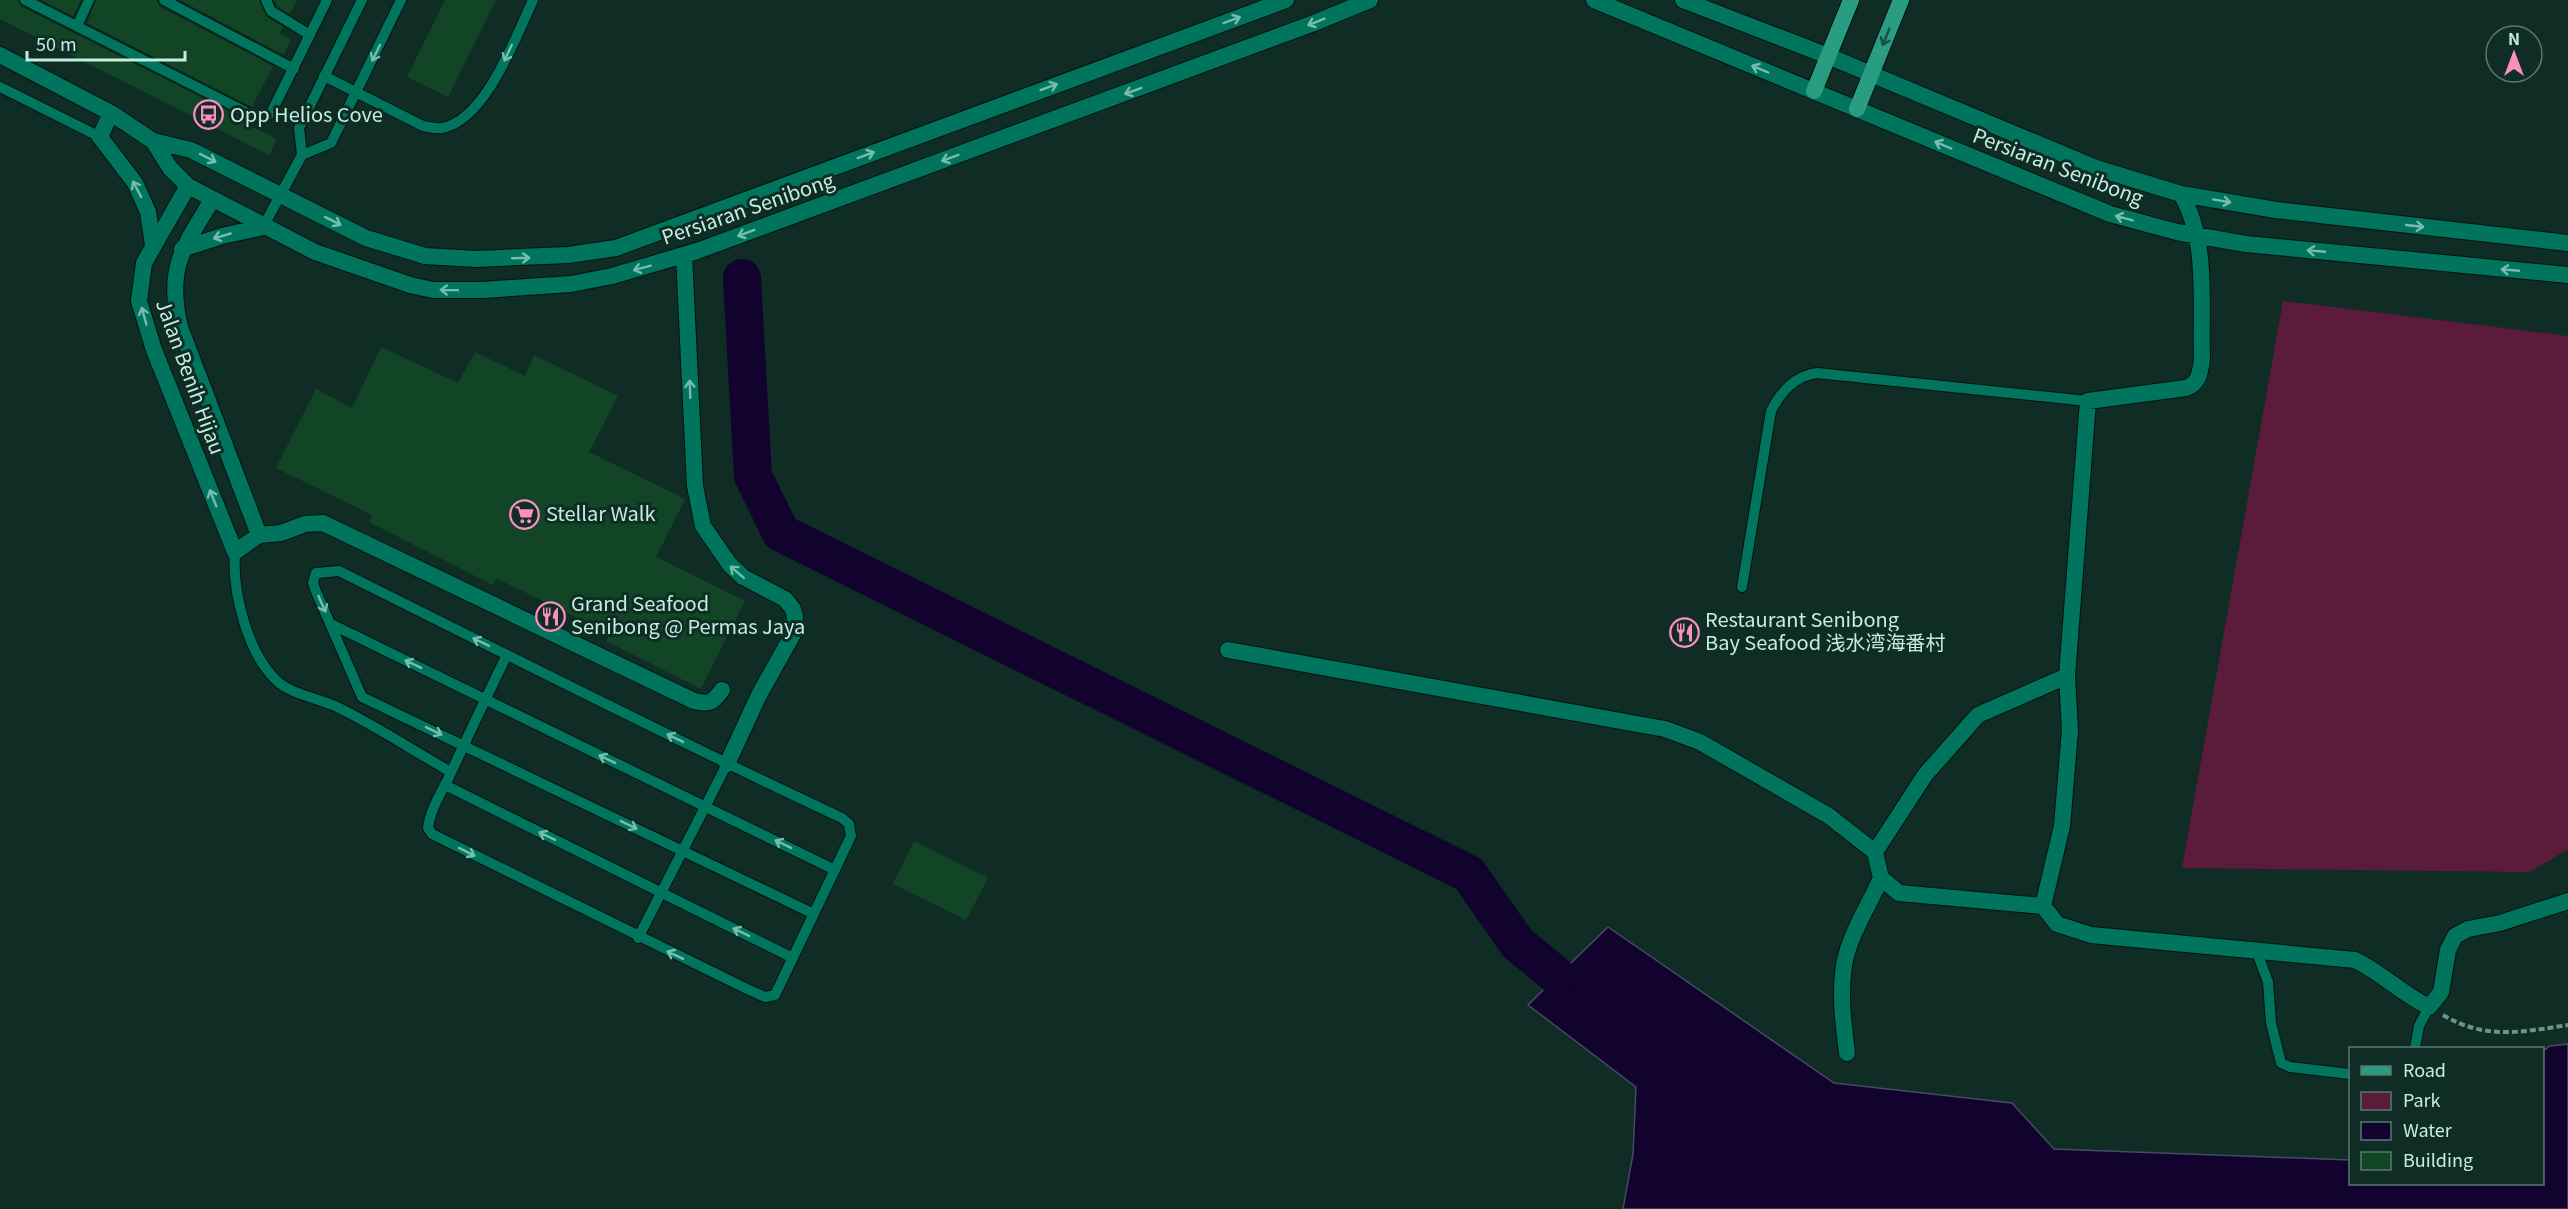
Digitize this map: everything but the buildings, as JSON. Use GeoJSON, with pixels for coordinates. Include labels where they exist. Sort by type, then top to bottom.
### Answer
{"type":"FeatureCollection","features":[{"type":"Feature","properties":{"kind":"main road"},"geometry":{"type":"LineString","coordinates":[[1815,91],[1851,0]]}},
{"type":"Feature","properties":{"kind":"main road"},"geometry":{"type":"LineString","coordinates":[[1857,109],[1901,0]]}},
{"type":"Feature","properties":{"kind":"street","name":"Persiaran Senibong"},"geometry":{"type":"LineString","coordinates":[[0,55],[111,113],[153,141],[191,150],[366,238],[425,256],[522,259],[616,248],[791,181],[1286,0]]}},
{"type":"Feature","properties":{"kind":"street","name":"Persiaran Senibong"},"geometry":{"type":"LineString","coordinates":[[153,141],[170,168],[188,186],[315,252],[376,275],[433,290],[482,290],[571,284],[612,276],[691,253],[1281,36],[1370,0]]}},
{"type":"Feature","properties":{"kind":"street","name":"Persiaran Senibong"},"geometry":{"type":"LineString","coordinates":[[1594,0],[2110,214],[2198,237],[2246,244],[2568,275]]}},
{"type":"Feature","properties":{"kind":"street","name":"Persiaran Senibong"},"geometry":{"type":"LineString","coordinates":[[1683,0],[1828,56],[2096,168],[2181,194],[2276,210],[2568,243]]}},
{"type":"Feature","properties":{"kind":"street"},"geometry":{"type":"LineString","coordinates":[[111,113],[100,137],[135,183],[148,212],[153,245]]}},
{"type":"Feature","properties":{"kind":"street","name":"Jalan Benih Hijau"},"geometry":{"type":"LineString","coordinates":[[188,186],[144,263],[139,301],[154,350],[235,552]]}},
{"type":"Feature","properties":{"kind":"street"},"geometry":{"type":"LineString","coordinates":[[2043,906],[2062,826],[2070,730],[2067,676],[2088,401],[2186,388],[2197,381],[2202,359],[2198,237],[2190,209],[2181,194]]}},
{"type":"Feature","properties":{"kind":"street","name":"Jalan Benih Hijau"},"geometry":{"type":"LineString","coordinates":[[212,200],[182,249],[174,278],[180,327],[259,535]]}},
{"type":"Feature","properties":{"kind":"street"},"geometry":{"type":"LineString","coordinates":[[182,249],[222,236],[263,227]]}},
{"type":"Feature","properties":{"kind":"street"},"geometry":{"type":"LineString","coordinates":[[691,253],[693,466],[703,526],[730,565],[743,577],[785,599],[791,605],[795,617],[793,634],[759,695],[727,764]]}},
{"type":"Feature","properties":{"kind":"street"},"geometry":{"type":"LineString","coordinates":[[235,552],[259,535],[281,532],[312,523],[323,523],[694,701],[706,704],[712,702],[722,690]]}},
{"type":"Feature","properties":{"kind":"street"},"geometry":{"type":"LineString","coordinates":[[1228,650],[1665,729],[1700,742],[1829,816],[1875,852],[1881,878],[1899,893],[2043,906],[2057,924],[2091,935],[2355,960],[2375,970],[2405,995],[2429,1007],[2441,992],[2448,950],[2455,936],[2468,929],[2509,920],[2568,901]]}},
{"type":"Feature","properties":{"kind":"street"},"geometry":{"type":"LineString","coordinates":[[1875,852],[1924,774],[1978,715],[2067,676]]}},
{"type":"Feature","properties":{"kind":"street"},"geometry":{"type":"LineString","coordinates":[[1847,1053],[1842,1011],[1842,973],[1851,943],[1881,878]]}},
{"type":"Feature","properties":{"kind":"lane"},"geometry":{"type":"LineString","coordinates":[[25,0],[258,118],[270,114],[273,109],[327,0]]}},
{"type":"Feature","properties":{"kind":"lane"},"geometry":{"type":"LineString","coordinates":[[77,26],[89,0]]}},
{"type":"Feature","properties":{"kind":"lane"},"geometry":{"type":"LineString","coordinates":[[164,0],[294,69]]}},
{"type":"Feature","properties":{"kind":"lane"},"geometry":{"type":"LineString","coordinates":[[266,0],[271,11],[310,35]]}},
{"type":"Feature","properties":{"kind":"lane"},"geometry":{"type":"LineString","coordinates":[[263,227],[302,155],[299,128],[362,0]]}},
{"type":"Feature","properties":{"kind":"lane"},"geometry":{"type":"LineString","coordinates":[[302,155],[331,143],[401,0]]}},
{"type":"Feature","properties":{"kind":"lane"},"geometry":{"type":"LineString","coordinates":[[324,76],[423,126],[442,128],[459,120],[491,89],[533,0]]}},
{"type":"Feature","properties":{"kind":"lane"},"geometry":{"type":"LineString","coordinates":[[0,87],[100,137]]}},
{"type":"Feature","properties":{"kind":"lane"},"geometry":{"type":"LineString","coordinates":[[1742,586],[1771,411],[1780,393],[1801,379],[1817,374],[2088,401]]}},
{"type":"Feature","properties":{"kind":"lane"},"geometry":{"type":"LineString","coordinates":[[235,552],[233,572],[240,612],[262,662],[277,681],[335,706],[451,772]]}},
{"type":"Feature","properties":{"kind":"lane"},"geometry":{"type":"LineString","coordinates":[[507,655],[485,700],[464,745],[430,816],[428,828],[432,834],[638,938],[765,997],[775,995],[836,870],[851,836],[849,824],[842,818],[727,764],[339,571],[327,570],[316,573],[313,582],[362,697],[464,745],[814,915]]}},
{"type":"Feature","properties":{"kind":"lane"},"geometry":{"type":"LineString","coordinates":[[331,624],[836,870]]}},
{"type":"Feature","properties":{"kind":"lane"},"geometry":{"type":"LineString","coordinates":[[638,938],[727,764]]}},
{"type":"Feature","properties":{"kind":"lane"},"geometry":{"type":"LineString","coordinates":[[445,785],[793,958]]}},
{"type":"Feature","properties":{"kind":"lane"},"geometry":{"type":"LineString","coordinates":[[2256,950],[2268,982],[2271,1023],[2281,1063],[2290,1067],[2349,1074]]}},
{"type":"Feature","properties":{"kind":"lane"},"geometry":{"type":"LineString","coordinates":[[2415,1047],[2419,1026],[2429,1007]]}},
{"type":"Feature","properties":{"kind":"path"},"geometry":{"type":"LineString","coordinates":[[2429,1007],[2456,1023],[2501,1034],[2568,1025]]}},
{"type":"Feature","properties":{"kind":"green space"},"geometry":{"type":"Polygon","coordinates":[[[2283,301],[2568,336],[2568,849],[2530,872],[2182,868],[2283,301]]]}},
{"type":"Feature","properties":{"kind":"water"},"geometry":{"type":"Polygon","coordinates":[[[1608,927],[1834,1083],[2012,1103],[2054,1149],[2349,1160],[2349,1185],[2544,1185],[2544,1050],[2550,1046],[2568,1044],[2568,1209],[1623,1209],[1633,1154],[1636,1087],[1528,1005],[1608,927]]]}},
{"type":"Feature","properties":{"kind":"waterway"},"geometry":{"type":"LineString","coordinates":[[742,278],[753,476],[781,533],[1469,874],[1517,943],[1557,976]]}},
{"type":"Feature","properties":{"kind":"place","name":"Opp Helios Cove"},"geometry":{"type":"Point","coordinates":[209,115]}},
{"type":"Feature","properties":{"kind":"place","name":"Stellar Walk"},"geometry":{"type":"Point","coordinates":[525,514]}},
{"type":"Feature","properties":{"kind":"place","name":"Grand Seafood Senibong @ Permas Jaya"},"geometry":{"type":"Point","coordinates":[550,616]}},
{"type":"Feature","properties":{"kind":"place","name":"Restaurant Senibong Bay Seafood 浅水湾海番村"},"geometry":{"type":"Point","coordinates":[1684,632]}}]}
